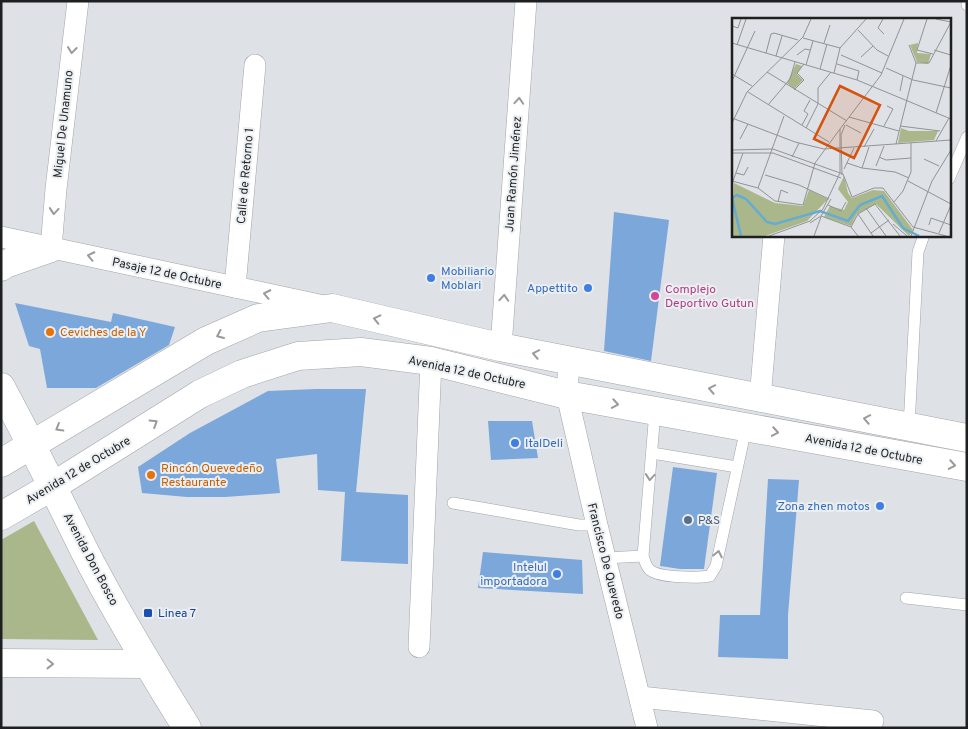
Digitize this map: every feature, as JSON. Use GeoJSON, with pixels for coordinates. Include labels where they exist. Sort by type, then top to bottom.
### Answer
{"type":"FeatureCollection","features":[{"type":"Feature","properties":{"kind":"main road"},"geometry":{"type":"LineString","coordinates":[[1,267],[51,248]]}},
{"type":"Feature","properties":{"kind":"main road"},"geometry":{"type":"LineString","coordinates":[[1,463],[206,341],[258,318],[332,308],[569,361],[967,438]]}},
{"type":"Feature","properties":{"kind":"main road","name":"Avenida 12 de Octubre"},"geometry":{"type":"LineString","coordinates":[[1,516],[53,486],[200,394],[242,374],[298,356],[361,352],[431,361],[567,395],[967,468]]}},
{"type":"Feature","properties":{"kind":"main road","name":"Avenida Don Bosco"},"geometry":{"type":"LineString","coordinates":[[1,387],[32,444],[85,551],[147,664],[187,728]]}},
{"type":"Feature","properties":{"kind":"main road"},"geometry":{"type":"LineString","coordinates":[[1,663],[147,664]]}},
{"type":"Feature","properties":{"kind":"street","name":"Miguel De Unamuno"},"geometry":{"type":"LineString","coordinates":[[51,248],[78,1]]}},
{"type":"Feature","properties":{"kind":"street","name":"Juan Ramón Jiménez"},"geometry":{"type":"LineString","coordinates":[[501,347],[526,1]]}},
{"type":"Feature","properties":{"kind":"street","name":"Calle de Retorno 1"},"geometry":{"type":"LineString","coordinates":[[235,287],[255,65]]}},
{"type":"Feature","properties":{"kind":"street"},"geometry":{"type":"LineString","coordinates":[[760,399],[774,236]]}},
{"type":"Feature","properties":{"kind":"street","name":"Pasaje 12 de Octubre"},"geometry":{"type":"LineString","coordinates":[[1,237],[332,308]]}},
{"type":"Feature","properties":{"kind":"street"},"geometry":{"type":"LineString","coordinates":[[419,647],[431,361]]}},
{"type":"Feature","properties":{"kind":"street","name":"Francisco De Quevedo"},"geometry":{"type":"LineString","coordinates":[[569,361],[567,395],[647,728]]}},
{"type":"Feature","properties":{"kind":"street"},"geometry":{"type":"LineString","coordinates":[[640,697],[873,721]]}},
{"type":"Feature","properties":{"kind":"lane"},"geometry":{"type":"LineString","coordinates":[[950,177],[967,137]]}},
{"type":"Feature","properties":{"kind":"lane"},"geometry":{"type":"LineString","coordinates":[[909,427],[918,252],[924,236]]}},
{"type":"Feature","properties":{"kind":"lane"},"geometry":{"type":"LineString","coordinates":[[655,411],[643,556],[647,567],[656,574],[700,578],[710,576],[716,566],[746,427]]}},
{"type":"Feature","properties":{"kind":"lane"},"geometry":{"type":"LineString","coordinates":[[652,453],[737,467]]}},
{"type":"Feature","properties":{"kind":"lane"},"geometry":{"type":"LineString","coordinates":[[453,502],[579,525],[597,525]]}},
{"type":"Feature","properties":{"kind":"lane"},"geometry":{"type":"LineString","coordinates":[[605,558],[643,556]]}},
{"type":"Feature","properties":{"kind":"lane"},"geometry":{"type":"LineString","coordinates":[[906,598],[967,605]]}},
{"type":"Feature","properties":{"kind":"green space"},"geometry":{"type":"Polygon","coordinates":[[[34,521],[98,640],[1,639],[1,540],[34,521]]]}},
{"type":"Feature","properties":{"kind":"building"},"geometry":{"type":"Polygon","coordinates":[[[614,212],[669,220],[651,361],[604,351],[614,212]]]}},
{"type":"Feature","properties":{"kind":"building"},"geometry":{"type":"Polygon","coordinates":[[[15,303],[111,322],[113,313],[175,327],[169,345],[96,388],[47,388],[40,349],[29,346],[15,303]]]}},
{"type":"Feature","properties":{"kind":"building"},"geometry":{"type":"Polygon","coordinates":[[[366,389],[356,492],[408,495],[408,564],[341,561],[345,492],[318,490],[317,454],[276,459],[280,493],[225,497],[187,497],[142,493],[138,467],[190,433],[268,391],[366,389]]]}},
{"type":"Feature","properties":{"kind":"building"},"geometry":{"type":"Polygon","coordinates":[[[488,421],[532,421],[538,458],[491,460],[488,421]]]}},
{"type":"Feature","properties":{"kind":"building","name":"P&S"},"geometry":{"type":"Polygon","coordinates":[[[673,467],[717,473],[704,569],[680,569],[660,566],[673,467]]]}},
{"type":"Feature","properties":{"kind":"building"},"geometry":{"type":"Polygon","coordinates":[[[768,479],[799,480],[788,615],[788,659],[718,657],[720,615],[760,615],[768,479]]]}},
{"type":"Feature","properties":{"kind":"building"},"geometry":{"type":"Polygon","coordinates":[[[483,552],[582,560],[583,594],[478,588],[483,552]]]}},
{"type":"Feature","properties":{"kind":"place","name":"Mobiliario Moblari"},"geometry":{"type":"Point","coordinates":[431,278]}},
{"type":"Feature","properties":{"kind":"place","name":"Appettito"},"geometry":{"type":"Point","coordinates":[588,288]}},
{"type":"Feature","properties":{"kind":"place","name":"Complejo Deportivo Gutun"},"geometry":{"type":"Point","coordinates":[655,296]}},
{"type":"Feature","properties":{"kind":"place","name":"Ceviches de la Y"},"geometry":{"type":"Point","coordinates":[50,332]}},
{"type":"Feature","properties":{"kind":"place","name":"ItalDeli"},"geometry":{"type":"Point","coordinates":[515,443]}},
{"type":"Feature","properties":{"kind":"place","name":"Rincón Quevedeño Restaurante"},"geometry":{"type":"Point","coordinates":[151,475]}},
{"type":"Feature","properties":{"kind":"place","name":"Zona zhen motos"},"geometry":{"type":"Point","coordinates":[880,506]}},
{"type":"Feature","properties":{"kind":"place","name":"P&S"},"geometry":{"type":"Point","coordinates":[688,520]}},
{"type":"Feature","properties":{"kind":"place","name":"Intelul importadora"},"geometry":{"type":"Point","coordinates":[557,574]}},
{"type":"Feature","properties":{"kind":"place","name":"Linea 7"},"geometry":{"type":"Point","coordinates":[148,613]}}]}
